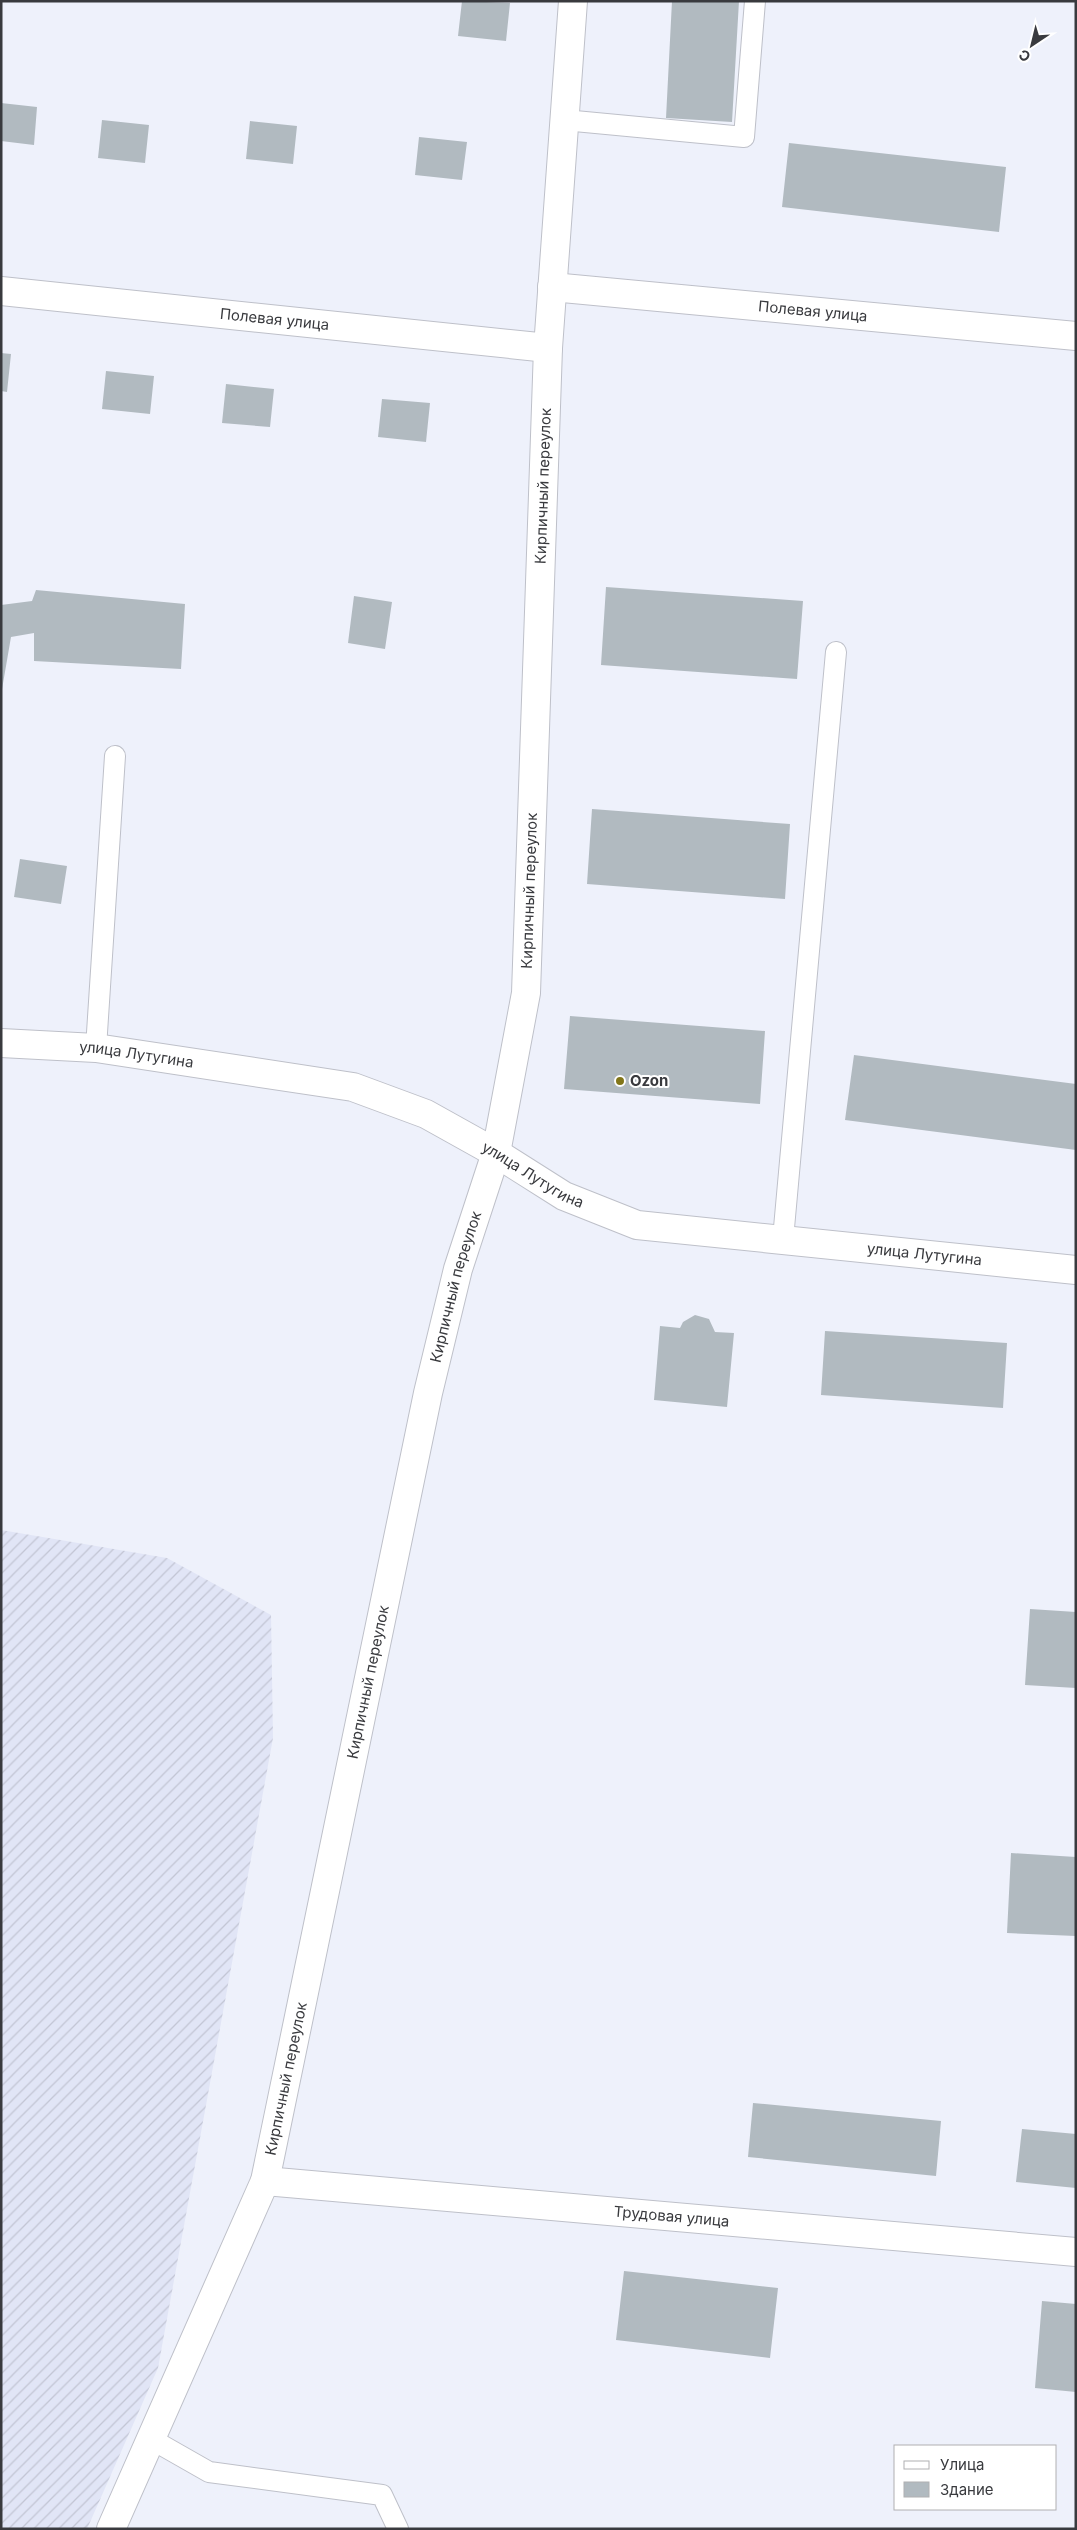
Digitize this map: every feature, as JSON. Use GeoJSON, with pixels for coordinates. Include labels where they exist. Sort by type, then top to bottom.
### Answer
{"type":"FeatureCollection","features":[{"type":"Feature","properties":{"kind":"street","name":"Кирпичный переулок"},"geometry":{"type":"LineString","coordinates":[[111,2529],[265,2181],[428,1392],[458,1269],[496,1153],[526,993],[548,348],[572,1]]}},
{"type":"Feature","properties":{"kind":"street","name":"Полевая улица"},"geometry":{"type":"LineString","coordinates":[[552,287],[1076,336]]}},
{"type":"Feature","properties":{"kind":"street","name":"Полевая улица"},"geometry":{"type":"LineString","coordinates":[[1,291],[548,348]]}},
{"type":"Feature","properties":{"kind":"street","name":"улица Лутугина"},"geometry":{"type":"LineString","coordinates":[[1,1043],[96,1048],[353,1087],[426,1114],[496,1153],[564,1196],[637,1224],[1076,1270]]}},
{"type":"Feature","properties":{"kind":"street","name":"Трудовая улица"},"geometry":{"type":"LineString","coordinates":[[265,2181],[1076,2252]]}},
{"type":"Feature","properties":{"kind":"lane"},"geometry":{"type":"LineString","coordinates":[[564,120],[744,137],[755,1]]}},
{"type":"Feature","properties":{"kind":"lane"},"geometry":{"type":"LineString","coordinates":[[783,1239],[836,652]]}},
{"type":"Feature","properties":{"kind":"lane"},"geometry":{"type":"LineString","coordinates":[[96,1048],[115,756]]}},
{"type":"Feature","properties":{"kind":"lane"},"geometry":{"type":"LineString","coordinates":[[151,2439],[209,2472],[382,2495],[398,2529]]}},
{"type":"Feature","properties":{"kind":"shaded area"},"geometry":{"type":"Polygon","coordinates":[[[1,1530],[167,1558],[271,1615],[273,1738],[158,2368],[87,2529],[1,2529],[1,1530]]]}},
{"type":"Feature","properties":{"kind":"building"},"geometry":{"type":"Polygon","coordinates":[[[462,1],[510,3],[506,41],[458,36],[462,1]]]}},
{"type":"Feature","properties":{"kind":"building"},"geometry":{"type":"Polygon","coordinates":[[[672,1],[739,1],[732,122],[666,118],[672,1]]]}},
{"type":"Feature","properties":{"kind":"building"},"geometry":{"type":"Polygon","coordinates":[[[1,103],[37,107],[34,145],[1,141],[1,103]]]}},
{"type":"Feature","properties":{"kind":"building"},"geometry":{"type":"Polygon","coordinates":[[[102,120],[149,125],[145,163],[98,158],[102,120]]]}},
{"type":"Feature","properties":{"kind":"building"},"geometry":{"type":"Polygon","coordinates":[[[250,121],[297,126],[293,164],[246,159],[250,121]]]}},
{"type":"Feature","properties":{"kind":"building"},"geometry":{"type":"Polygon","coordinates":[[[419,137],[467,142],[462,180],[415,175],[419,137]]]}},
{"type":"Feature","properties":{"kind":"building"},"geometry":{"type":"Polygon","coordinates":[[[789,143],[1006,167],[999,232],[782,207],[789,143]]]}},
{"type":"Feature","properties":{"kind":"building"},"geometry":{"type":"Polygon","coordinates":[[[1,353],[11,354],[7,392],[1,391],[1,353]]]}},
{"type":"Feature","properties":{"kind":"building"},"geometry":{"type":"Polygon","coordinates":[[[106,371],[154,376],[150,414],[102,409],[106,371]]]}},
{"type":"Feature","properties":{"kind":"building"},"geometry":{"type":"Polygon","coordinates":[[[226,384],[274,389],[270,427],[222,423],[226,384]]]}},
{"type":"Feature","properties":{"kind":"building"},"geometry":{"type":"Polygon","coordinates":[[[382,399],[430,403],[426,442],[378,437],[382,399]]]}},
{"type":"Feature","properties":{"kind":"building"},"geometry":{"type":"Polygon","coordinates":[[[606,587],[803,601],[797,679],[601,665],[606,587]]]}},
{"type":"Feature","properties":{"kind":"building"},"geometry":{"type":"Polygon","coordinates":[[[36,590],[185,604],[181,669],[34,661],[34,633],[11,637],[1,695],[1,605],[32,601],[36,590]]]}},
{"type":"Feature","properties":{"kind":"building"},"geometry":{"type":"Polygon","coordinates":[[[354,596],[392,602],[385,649],[348,643],[354,596]]]}},
{"type":"Feature","properties":{"kind":"building"},"geometry":{"type":"Polygon","coordinates":[[[592,809],[790,824],[785,899],[587,884],[592,809]]]}},
{"type":"Feature","properties":{"kind":"building"},"geometry":{"type":"Polygon","coordinates":[[[20,859],[67,866],[61,904],[14,897],[20,859]]]}},
{"type":"Feature","properties":{"kind":"building"},"geometry":{"type":"Polygon","coordinates":[[[570,1016],[765,1031],[760,1104],[564,1089],[570,1016]]]}},
{"type":"Feature","properties":{"kind":"building"},"geometry":{"type":"Polygon","coordinates":[[[854,1055],[1076,1084],[1076,1150],[845,1120],[854,1055]]]}},
{"type":"Feature","properties":{"kind":"building"},"geometry":{"type":"Polygon","coordinates":[[[695,1315],[709,1319],[715,1332],[734,1333],[727,1407],[654,1400],[660,1326],[680,1328],[683,1322],[695,1315]]]}},
{"type":"Feature","properties":{"kind":"building"},"geometry":{"type":"Polygon","coordinates":[[[825,1331],[1007,1343],[1003,1408],[821,1395],[825,1331]]]}},
{"type":"Feature","properties":{"kind":"building"},"geometry":{"type":"Polygon","coordinates":[[[1030,1609],[1076,1612],[1076,1688],[1025,1685],[1030,1609]]]}},
{"type":"Feature","properties":{"kind":"building"},"geometry":{"type":"Polygon","coordinates":[[[1011,1853],[1076,1857],[1076,1936],[1007,1933],[1011,1853]]]}},
{"type":"Feature","properties":{"kind":"building"},"geometry":{"type":"Polygon","coordinates":[[[753,2103],[941,2121],[936,2176],[748,2157],[753,2103]]]}},
{"type":"Feature","properties":{"kind":"building"},"geometry":{"type":"Polygon","coordinates":[[[1022,2129],[1076,2134],[1076,2188],[1016,2182],[1022,2129]]]}},
{"type":"Feature","properties":{"kind":"building"},"geometry":{"type":"Polygon","coordinates":[[[624,2271],[778,2288],[770,2358],[616,2340],[624,2271]]]}},
{"type":"Feature","properties":{"kind":"building"},"geometry":{"type":"Polygon","coordinates":[[[1042,2301],[1076,2304],[1076,2392],[1035,2388],[1042,2301]]]}},
{"type":"Feature","properties":{"kind":"place","name":"Ozon"},"geometry":{"type":"Point","coordinates":[620,1081]}}]}
